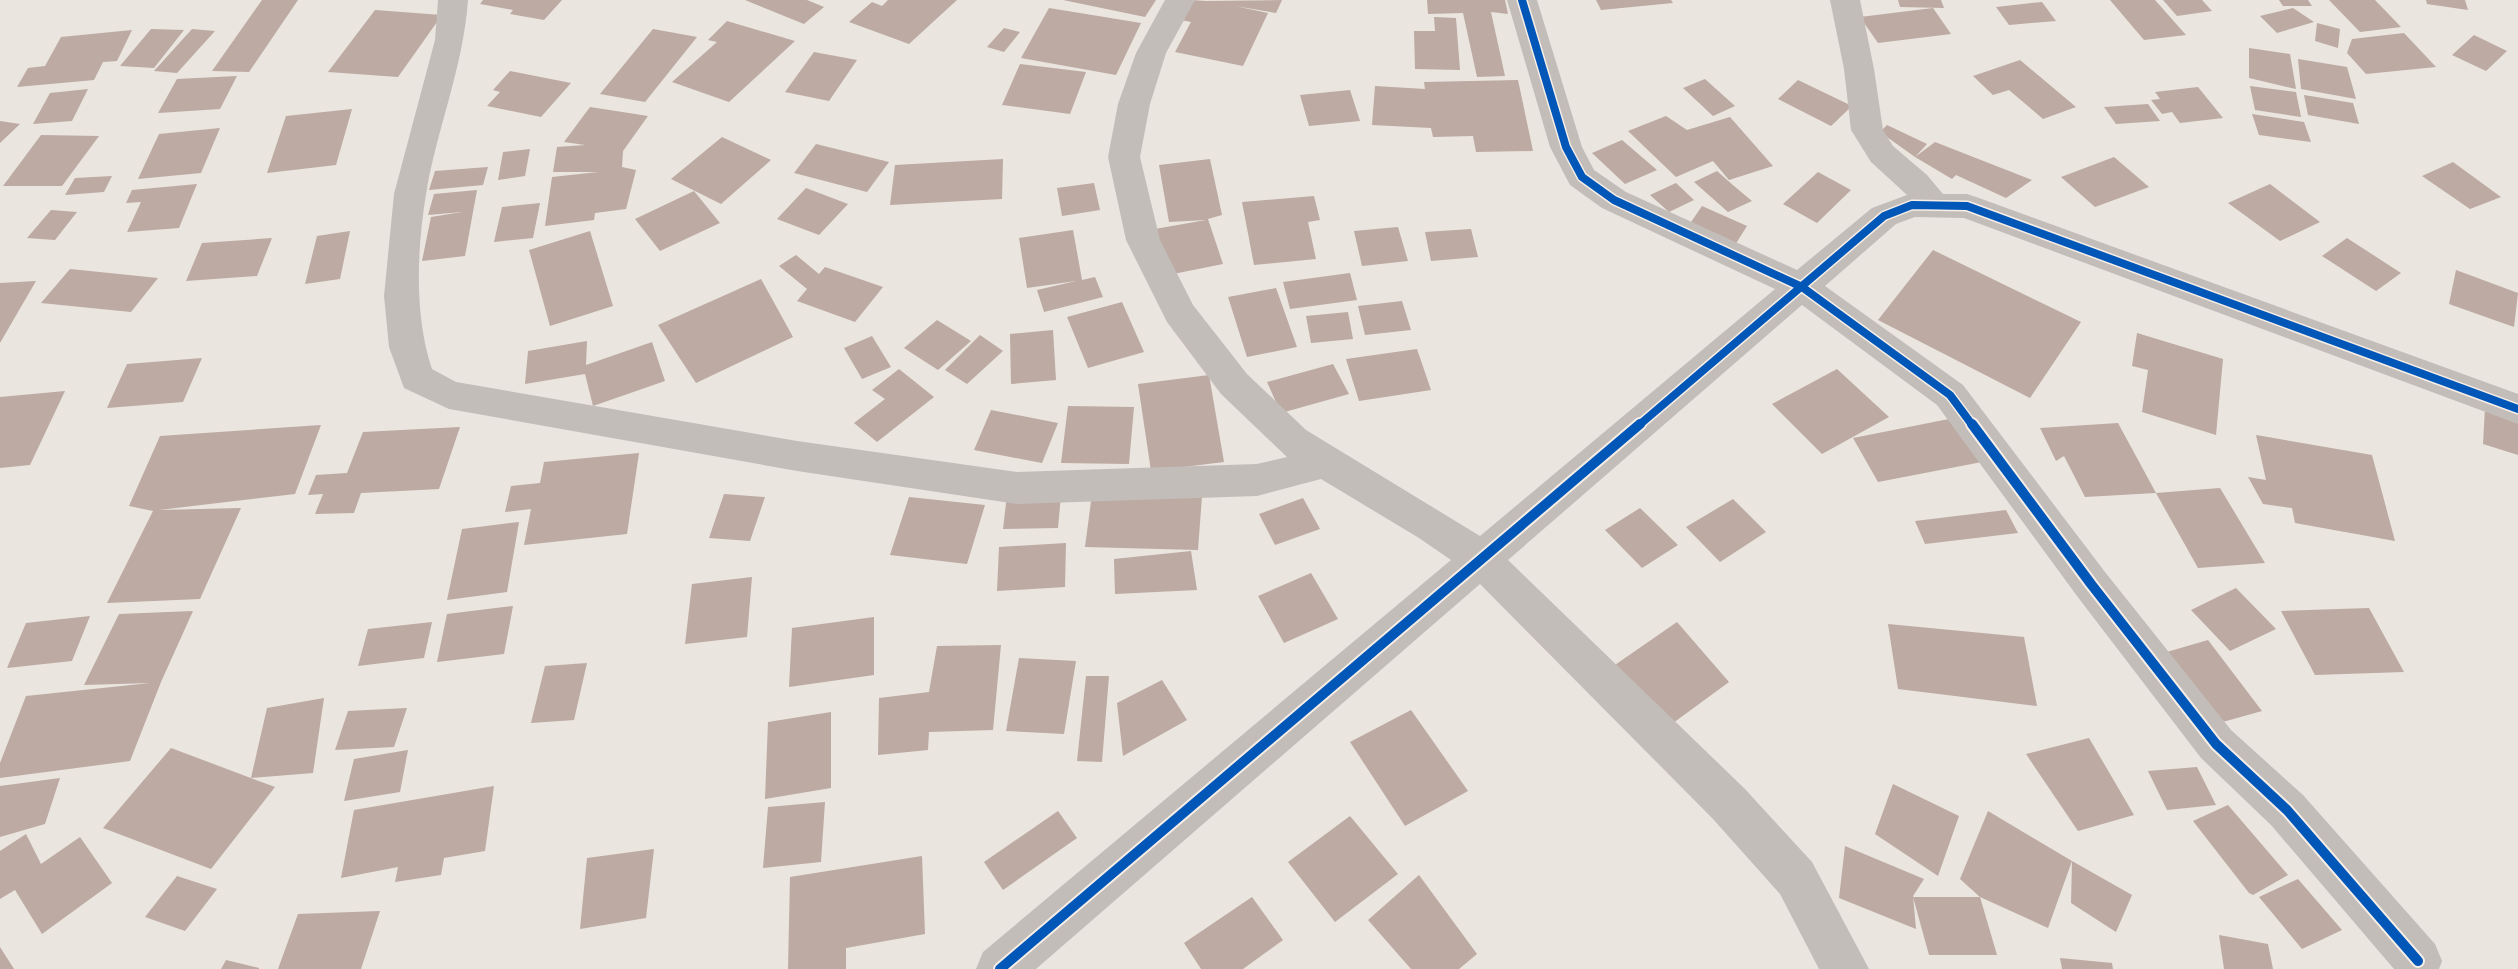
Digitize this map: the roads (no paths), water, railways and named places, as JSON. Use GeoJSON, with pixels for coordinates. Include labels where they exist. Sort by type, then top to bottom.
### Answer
{"type":"FeatureCollection","features":[{"type":"Feature","properties":{"kind":"street"},"geometry":{"type":"LineString","coordinates":[[453,0],[450,40],[410,194],[401,296],[407,347],[417,378],[449,396],[797,456],[1017,488],[1257,480],[1325,463]]}},
{"type":"Feature","properties":{"kind":"street"},"geometry":{"type":"LineString","coordinates":[[1180,0],[1151,53],[1134,104],[1124,157],[1143,240],[1180,313],[1234,384],[1293,441],[1325,463],[1433,526],[1481,559],[1729,804],[1796,878],[1845,969]]}},
{"type":"Feature","properties":{"kind":"street"},"geometry":{"type":"LineString","coordinates":[[1522,0],[1566,146],[1582,177],[1614,200],[1802,287],[1950,395],[2091,584],[2216,744],[2287,810],[2418,961]]}},
{"type":"Feature","properties":{"kind":"street"},"geometry":{"type":"LineString","coordinates":[[1845,0],[1859,69],[1867,130],[1882,154],[1916,183],[1933,204]]}},
{"type":"Feature","properties":{"kind":"street"},"geometry":{"type":"LineString","coordinates":[[1000,969],[1884,216],[1912,205],[1967,206],[2518,409]]}}]}
